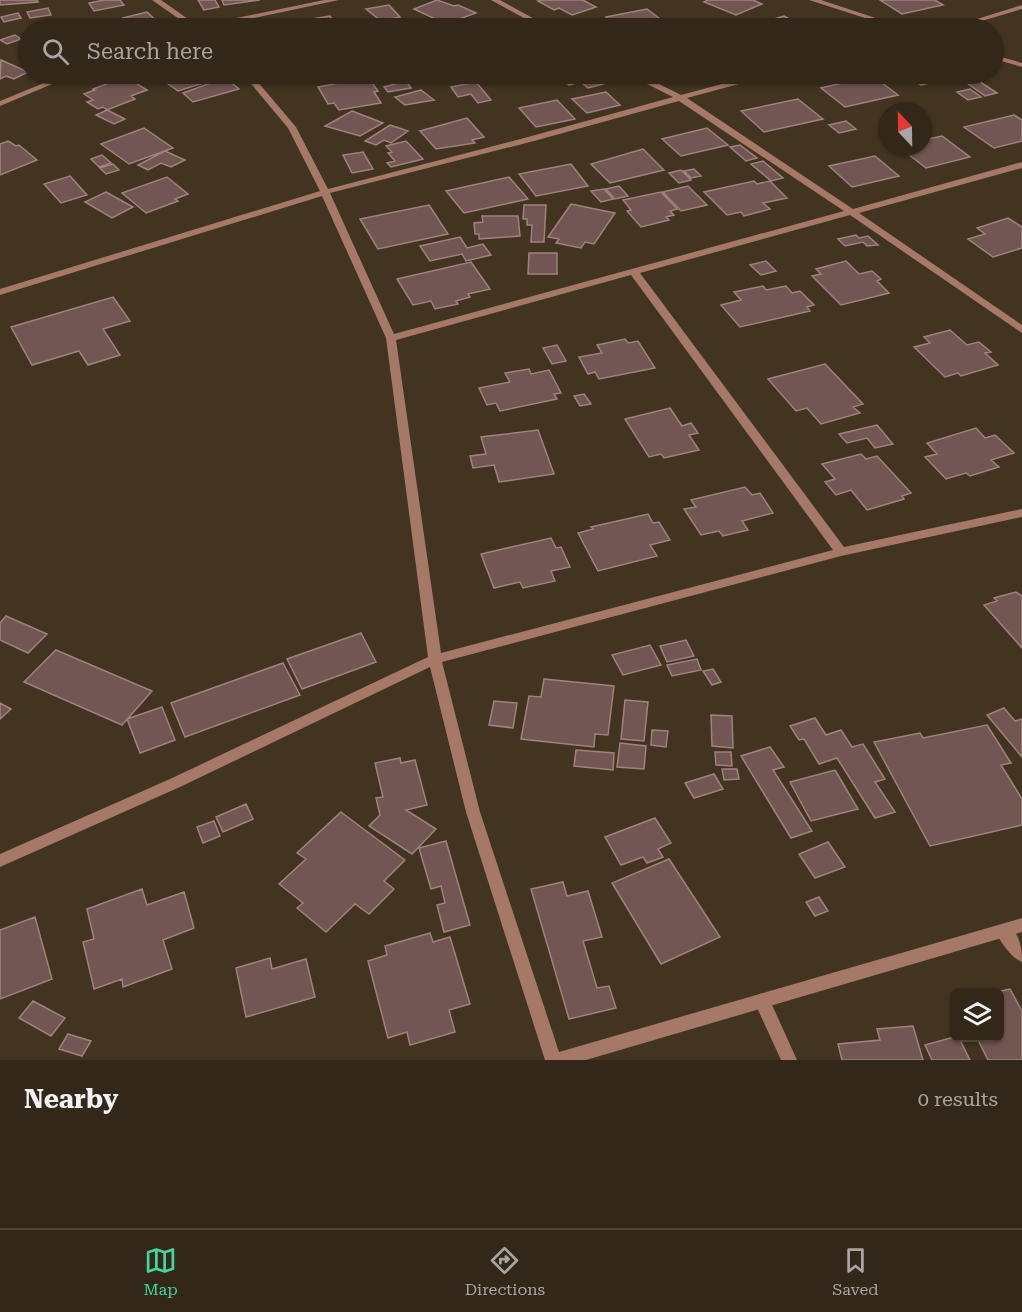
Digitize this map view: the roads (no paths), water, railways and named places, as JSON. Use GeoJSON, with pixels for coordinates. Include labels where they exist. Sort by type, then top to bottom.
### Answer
{"type":"FeatureCollection","features":[{"type":"Feature","properties":{"kind":"street"},"geometry":{"type":"LineString","coordinates":[[156,0],[182,18]]}},
{"type":"Feature","properties":{"kind":"street"},"geometry":{"type":"LineString","coordinates":[[246,18],[335,0]]}},
{"type":"Feature","properties":{"kind":"street"},"geometry":{"type":"LineString","coordinates":[[495,0],[529,18]]}},
{"type":"Feature","properties":{"kind":"street"},"geometry":{"type":"LineString","coordinates":[[813,0],[870,18]]}},
{"type":"Feature","properties":{"kind":"street"},"geometry":{"type":"LineString","coordinates":[[985,18],[1022,7]]}},
{"type":"Feature","properties":{"kind":"street"},"geometry":{"type":"LineString","coordinates":[[1004,60],[1022,65]]}},
{"type":"Feature","properties":{"kind":"street"},"geometry":{"type":"LineString","coordinates":[[0,104],[48,84]]}},
{"type":"Feature","properties":{"kind":"street"},"geometry":{"type":"LineString","coordinates":[[255,84],[292,127],[325,192],[391,338],[435,659],[472,812],[553,1060]]}},
{"type":"Feature","properties":{"kind":"street"},"geometry":{"type":"LineString","coordinates":[[654,84],[679,97],[853,213],[1022,330]]}},
{"type":"Feature","properties":{"kind":"street"},"geometry":{"type":"LineString","coordinates":[[0,292],[325,192],[531,139],[728,84]]}},
{"type":"Feature","properties":{"kind":"street"},"geometry":{"type":"LineString","coordinates":[[391,338],[1022,165]]}},
{"type":"Feature","properties":{"kind":"street"},"geometry":{"type":"LineString","coordinates":[[634,272],[841,552]]}},
{"type":"Feature","properties":{"kind":"street"},"geometry":{"type":"LineString","coordinates":[[0,861],[175,783],[435,659],[841,552],[1022,513]]}},
{"type":"Feature","properties":{"kind":"street"},"geometry":{"type":"LineString","coordinates":[[560,1060],[1022,925]]}},
{"type":"Feature","properties":{"kind":"street"},"geometry":{"type":"LineString","coordinates":[[1003,931],[1022,955]]}},
{"type":"Feature","properties":{"kind":"street"},"geometry":{"type":"LineString","coordinates":[[762,1001],[789,1060]]}}]}
